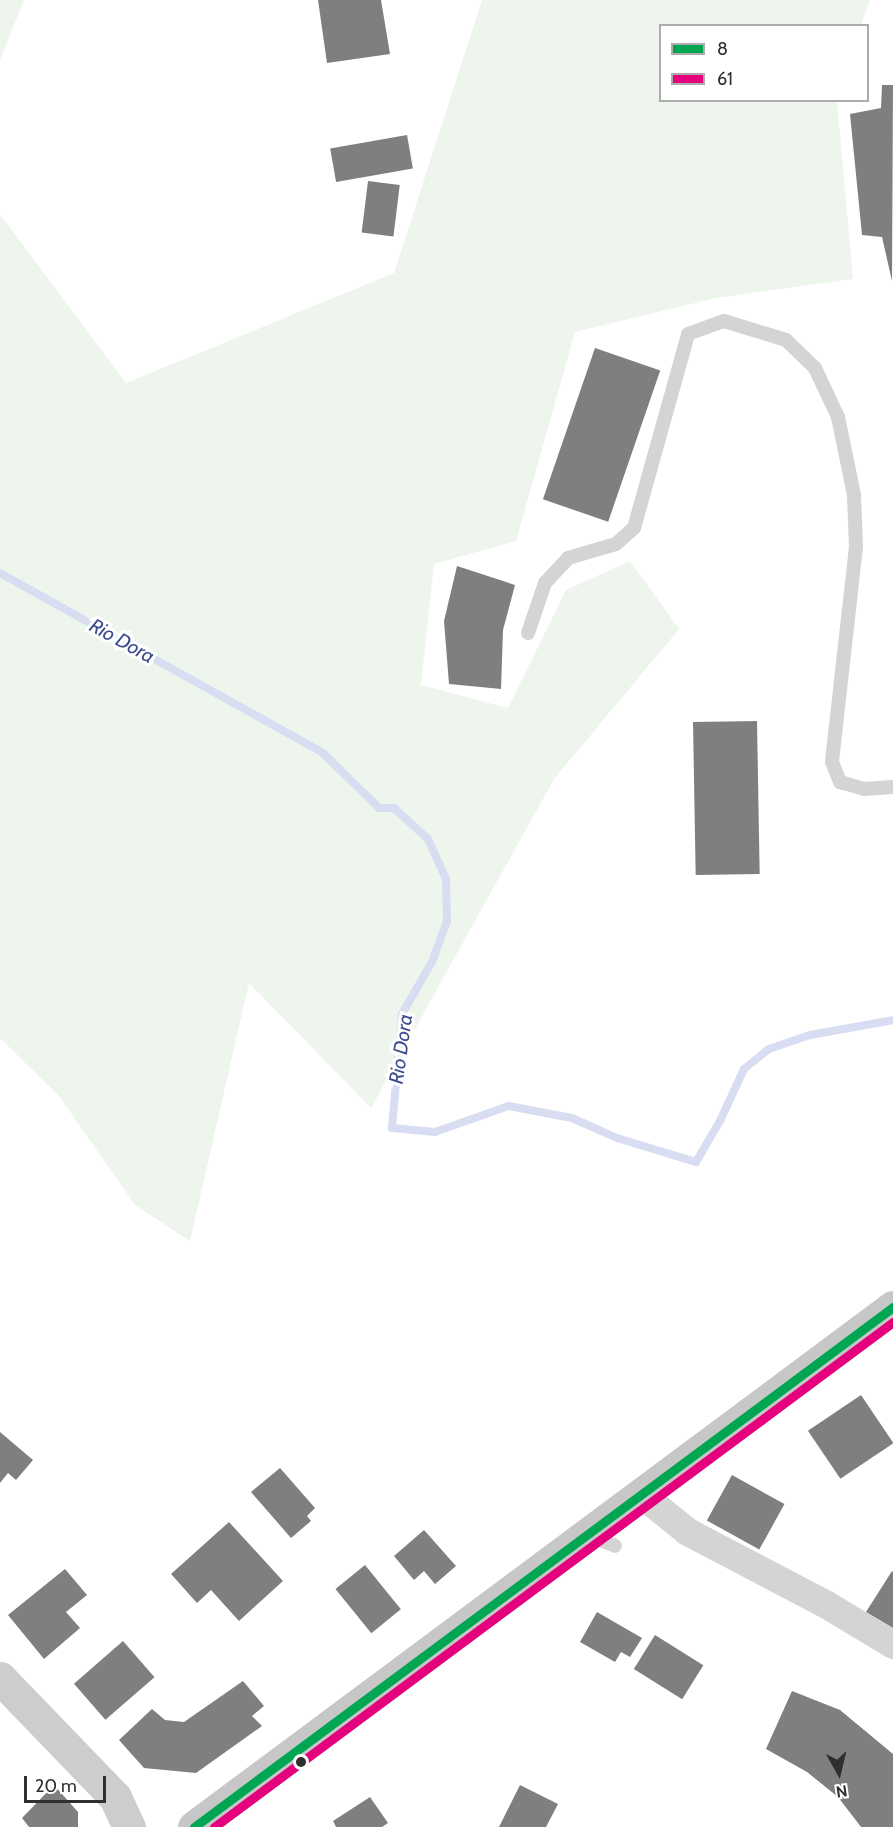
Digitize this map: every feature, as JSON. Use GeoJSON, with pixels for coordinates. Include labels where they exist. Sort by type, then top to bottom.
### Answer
{"type":"FeatureCollection","features":[{"type":"Feature","properties":{"kind":"main road"},"geometry":{"type":"LineString","coordinates":[[194,1827],[333,1717],[602,1540],[642,1495],[893,1307]]}},
{"type":"Feature","properties":{"kind":"street"},"geometry":{"type":"LineString","coordinates":[[642,1495],[688,1532],[827,1605],[893,1645]]}},
{"type":"Feature","properties":{"kind":"street"},"geometry":{"type":"LineString","coordinates":[[0,1678],[115,1797],[129,1827]]}},
{"type":"Feature","properties":{"kind":"lane"},"geometry":{"type":"LineString","coordinates":[[528,633],[544,583],[568,558],[616,544],[634,528],[688,334],[724,321],[786,340],[815,368],[838,417],[854,495],[856,547],[832,762],[840,782],[864,789],[893,788]]}},
{"type":"Feature","properties":{"kind":"shaded area"},"geometry":{"type":"Polygon","coordinates":[[[0,0],[24,0],[0,60],[0,0]]]}},
{"type":"Feature","properties":{"kind":"shaded area"},"geometry":{"type":"Polygon","coordinates":[[[482,0],[870,0],[861,24],[659,24],[659,102],[837,102],[853,279],[716,298],[575,332],[516,541],[434,564],[421,685],[508,708],[566,590],[630,561],[679,629],[554,779],[371,1108],[249,983],[190,1241],[135,1205],[59,1096],[0,1038],[0,214],[126,383],[394,273],[482,0]]]}},
{"type":"Feature","properties":{"kind":"building"},"geometry":{"type":"Polygon","coordinates":[[[318,0],[381,0],[390,54],[327,63],[318,0]]]}},
{"type":"Feature","properties":{"kind":"building"},"geometry":{"type":"Polygon","coordinates":[[[882,85],[893,85],[892,281],[882,237],[862,235],[850,114],[881,108],[882,85]]]}},
{"type":"Feature","properties":{"kind":"building"},"geometry":{"type":"Polygon","coordinates":[[[407,135],[413,168],[336,182],[330,149],[407,135]]]}},
{"type":"Feature","properties":{"kind":"building"},"geometry":{"type":"Polygon","coordinates":[[[368,181],[400,185],[393,237],[362,233],[368,181]]]}},
{"type":"Feature","properties":{"kind":"building"},"geometry":{"type":"Polygon","coordinates":[[[595,348],[660,370],[608,522],[543,499],[595,348]]]}},
{"type":"Feature","properties":{"kind":"building"},"geometry":{"type":"Polygon","coordinates":[[[457,566],[515,585],[503,630],[501,689],[449,684],[444,621],[457,566]]]}},
{"type":"Feature","properties":{"kind":"building"},"geometry":{"type":"Polygon","coordinates":[[[757,721],[760,874],[696,875],[693,722],[757,721]]]}},
{"type":"Feature","properties":{"kind":"building"},"geometry":{"type":"Polygon","coordinates":[[[861,1395],[893,1443],[840,1479],[808,1431],[861,1395]]]}},
{"type":"Feature","properties":{"kind":"building"},"geometry":{"type":"Polygon","coordinates":[[[0,1432],[33,1460],[16,1480],[8,1473],[0,1483],[0,1432]]]}},
{"type":"Feature","properties":{"kind":"building"},"geometry":{"type":"Polygon","coordinates":[[[280,1468],[315,1508],[307,1516],[311,1521],[291,1538],[251,1492],[280,1468]]]}},
{"type":"Feature","properties":{"kind":"building"},"geometry":{"type":"Polygon","coordinates":[[[732,1475],[784,1504],[759,1550],[707,1520],[732,1475]]]}},
{"type":"Feature","properties":{"kind":"building"},"geometry":{"type":"Polygon","coordinates":[[[229,1522],[283,1581],[239,1621],[211,1590],[197,1603],[171,1574],[229,1522]]]}},
{"type":"Feature","properties":{"kind":"building"},"geometry":{"type":"Polygon","coordinates":[[[424,1530],[456,1566],[435,1584],[424,1571],[414,1580],[394,1556],[424,1530]]]}},
{"type":"Feature","properties":{"kind":"building"},"geometry":{"type":"Polygon","coordinates":[[[365,1565],[401,1609],[371,1633],[335,1589],[365,1565]]]}},
{"type":"Feature","properties":{"kind":"building"},"geometry":{"type":"Polygon","coordinates":[[[65,1569],[87,1595],[66,1612],[80,1628],[44,1659],[8,1615],[65,1569]]]}},
{"type":"Feature","properties":{"kind":"building"},"geometry":{"type":"Polygon","coordinates":[[[893,1572],[893,1628],[866,1612],[893,1572]]]}},
{"type":"Feature","properties":{"kind":"building"},"geometry":{"type":"Polygon","coordinates":[[[597,1612],[642,1638],[630,1657],[621,1652],[615,1662],[580,1642],[597,1612]]]}},
{"type":"Feature","properties":{"kind":"building"},"geometry":{"type":"Polygon","coordinates":[[[655,1635],[703,1665],[682,1699],[634,1669],[655,1635]]]}},
{"type":"Feature","properties":{"kind":"building"},"geometry":{"type":"Polygon","coordinates":[[[123,1641],[154,1677],[105,1720],[74,1684],[123,1641]]]}},
{"type":"Feature","properties":{"kind":"building"},"geometry":{"type":"Polygon","coordinates":[[[243,1681],[264,1706],[252,1716],[262,1726],[196,1773],[144,1768],[119,1740],[152,1709],[165,1720],[184,1722],[243,1681]]]}},
{"type":"Feature","properties":{"kind":"building"},"geometry":{"type":"Polygon","coordinates":[[[792,1691],[840,1710],[893,1754],[893,1827],[861,1827],[838,1797],[807,1772],[766,1749],[792,1691]]]}},
{"type":"Feature","properties":{"kind":"building"},"geometry":{"type":"Polygon","coordinates":[[[54,1785],[78,1812],[78,1827],[29,1827],[22,1818],[54,1785]]]}},
{"type":"Feature","properties":{"kind":"building"},"geometry":{"type":"Polygon","coordinates":[[[520,1785],[558,1804],[546,1827],[499,1827],[520,1785]]]}},
{"type":"Feature","properties":{"kind":"building"},"geometry":{"type":"Polygon","coordinates":[[[370,1797],[388,1823],[382,1827],[336,1827],[333,1821],[370,1797]]]}},
{"type":"Feature","properties":{"kind":"waterway","name":"Rio Dora"},"geometry":{"type":"LineString","coordinates":[[0,573],[323,753],[379,808],[394,808],[428,839],[446,879],[447,921],[432,962],[402,1014],[392,1128],[435,1132],[509,1106],[572,1118],[617,1138],[696,1162],[720,1121],[744,1069],[769,1049],[810,1035],[893,1020]]}},
{"type":"Feature","properties":{"kind":"transit line","name":"8"},"geometry":{"type":"LineString","coordinates":[[194,1827],[893,1307]]}},
{"type":"Feature","properties":{"kind":"transit line","name":"61"},"geometry":{"type":"LineString","coordinates":[[214,1827],[893,1322]]}}]}
